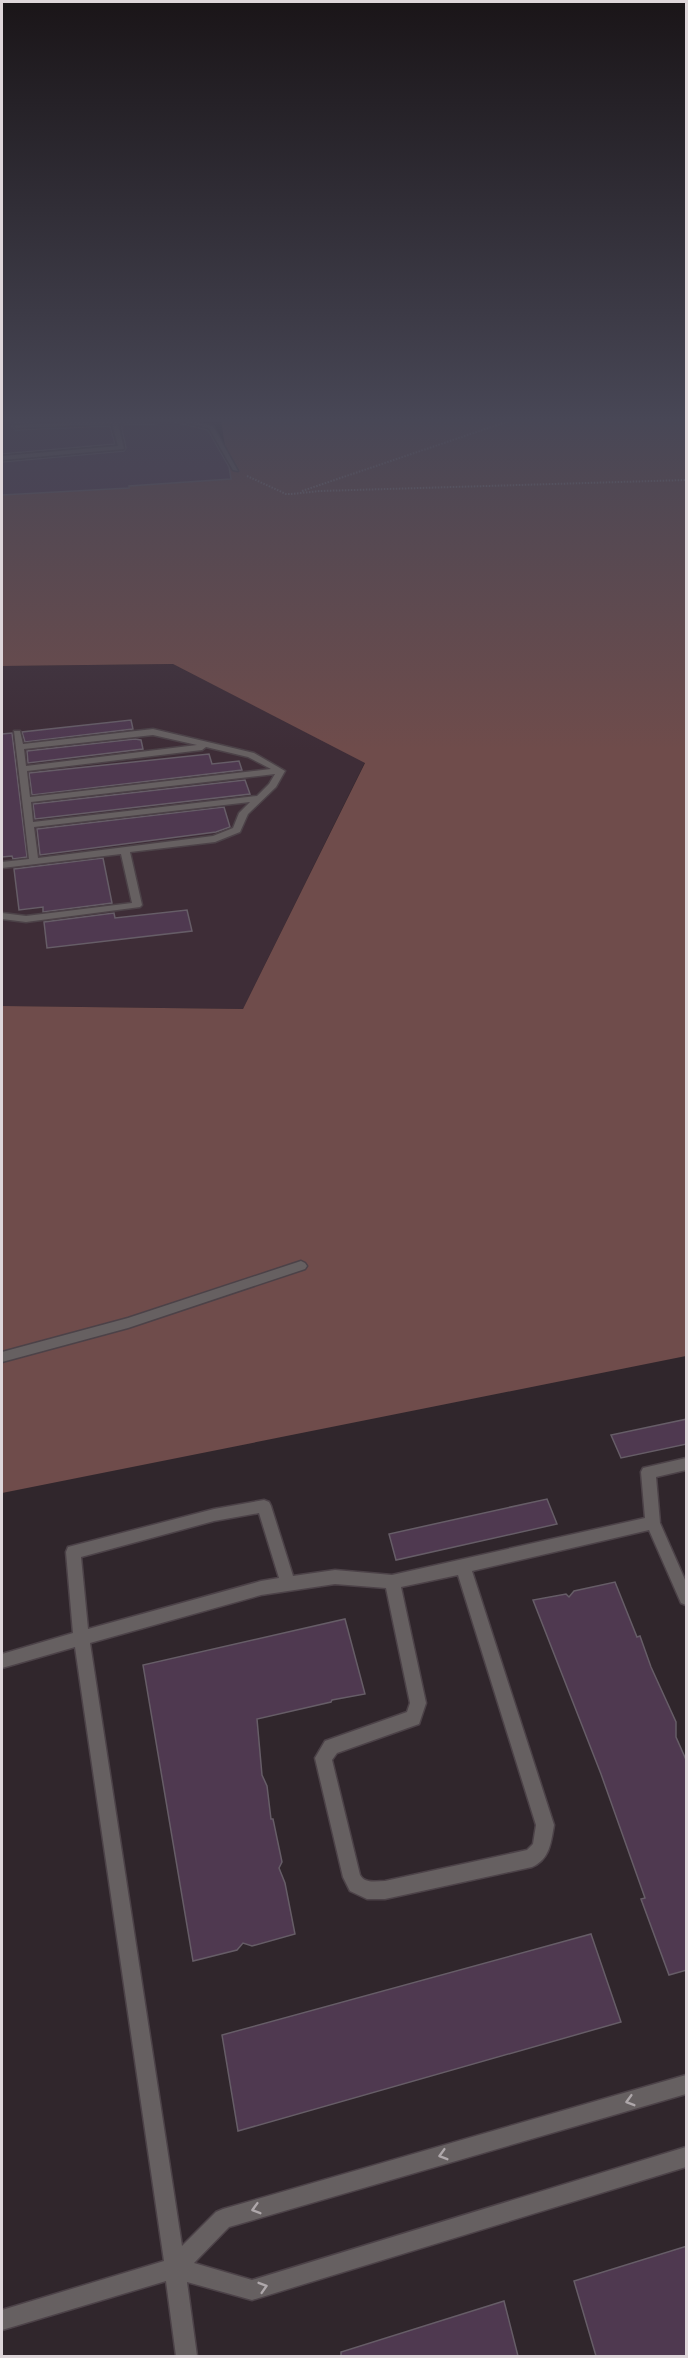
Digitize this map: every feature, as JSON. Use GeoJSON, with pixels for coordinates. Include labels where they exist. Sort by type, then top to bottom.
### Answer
{"type":"FeatureCollection","features":[{"type":"Feature","properties":{"kind":"lane"},"geometry":{"type":"LineString","coordinates":[[19,747],[153,732],[251,755],[281,771]]}},
{"type":"Feature","properties":{"kind":"lane"},"geometry":{"type":"LineString","coordinates":[[17,733],[34,861]]}},
{"type":"Feature","properties":{"kind":"lane"},"geometry":{"type":"LineString","coordinates":[[22,770],[213,746]]}},
{"type":"Feature","properties":{"kind":"lane"},"geometry":{"type":"LineString","coordinates":[[2,865],[215,839],[237,830],[244,813],[273,785],[281,771]]}},
{"type":"Feature","properties":{"kind":"lane"},"geometry":{"type":"LineString","coordinates":[[26,800],[281,771]]}},
{"type":"Feature","properties":{"kind":"lane"},"geometry":{"type":"LineString","coordinates":[[29,825],[260,798]]}},
{"type":"Feature","properties":{"kind":"lane"},"geometry":{"type":"LineString","coordinates":[[2,916],[26,919],[137,905],[125,850]]}},
{"type":"Feature","properties":{"kind":"lane"},"geometry":{"type":"LineString","coordinates":[[2,1357],[128,1323],[301,1266]]}},
{"type":"Feature","properties":{"kind":"lane"},"geometry":{"type":"LineString","coordinates":[[687,1464],[648,1472],[653,1522],[687,1598]]}},
{"type":"Feature","properties":{"kind":"lane"},"geometry":{"type":"LineString","coordinates":[[187,2356],[81,1638],[73,1552],[214,1515],[264,1506],[288,1584]]}},
{"type":"Feature","properties":{"kind":"lane"},"geometry":{"type":"LineString","coordinates":[[2,1660],[261,1588],[335,1577],[392,1582],[463,1568],[653,1522]]}},
{"type":"Feature","properties":{"kind":"lane"},"geometry":{"type":"LineString","coordinates":[[392,1582],[418,1703],[413,1718],[331,1747],[323,1758],[352,1877],[356,1885],[367,1890],[385,1890],[532,1857],[541,1848],[545,1825],[463,1568]]}},
{"type":"Feature","properties":{"kind":"lane"},"geometry":{"type":"LineString","coordinates":[[2,2320],[175,2268],[223,2219],[687,2084]]}},
{"type":"Feature","properties":{"kind":"lane"},"geometry":{"type":"LineString","coordinates":[[175,2268],[252,2290],[687,2157]]}},
{"type":"Feature","properties":{"kind":"shaded area"},"geometry":{"type":"Polygon","coordinates":[[[2,530],[686,530],[686,1356],[2,1493],[2,1006],[243,1009],[365,763],[173,664],[2,666],[2,530]]]}},
{"type":"Feature","properties":{"kind":"shaded area"},"geometry":{"type":"Polygon","coordinates":[[[173,664],[365,762],[243,1009],[2,1006],[2,666],[173,664]]]}},
{"type":"Feature","properties":{"kind":"building"},"geometry":{"type":"Polygon","coordinates":[[[131,720],[133,729],[25,742],[22,732],[131,720]]]}},
{"type":"Feature","properties":{"kind":"building"},"geometry":{"type":"Polygon","coordinates":[[[12,733],[27,857],[13,859],[12,856],[2,857],[2,734],[12,733]]]}},
{"type":"Feature","properties":{"kind":"building"},"geometry":{"type":"Polygon","coordinates":[[[141,740],[143,749],[28,763],[27,751],[141,740]]]}},
{"type":"Feature","properties":{"kind":"building"},"geometry":{"type":"Polygon","coordinates":[[[209,754],[212,764],[239,761],[242,770],[32,795],[29,773],[209,754]]]}},
{"type":"Feature","properties":{"kind":"building"},"geometry":{"type":"Polygon","coordinates":[[[245,780],[250,794],[35,819],[33,804],[245,780]]]}},
{"type":"Feature","properties":{"kind":"building"},"geometry":{"type":"Polygon","coordinates":[[[224,807],[230,827],[216,832],[40,855],[37,829],[224,807]]]}},
{"type":"Feature","properties":{"kind":"building"},"geometry":{"type":"Polygon","coordinates":[[[103,858],[112,903],[43,912],[43,907],[19,910],[14,869],[103,858]]]}},
{"type":"Feature","properties":{"kind":"building"},"geometry":{"type":"Polygon","coordinates":[[[187,910],[192,931],[47,948],[44,922],[114,913],[115,918],[187,910]]]}},
{"type":"Feature","properties":{"kind":"building"},"geometry":{"type":"Polygon","coordinates":[[[687,1419],[687,1444],[621,1458],[611,1435],[687,1419]]]}},
{"type":"Feature","properties":{"kind":"building"},"geometry":{"type":"Polygon","coordinates":[[[547,1499],[557,1524],[396,1560],[389,1534],[547,1499]]]}},
{"type":"Feature","properties":{"kind":"building"},"geometry":{"type":"Polygon","coordinates":[[[615,1582],[637,1637],[640,1636],[651,1667],[676,1722],[676,1737],[687,1762],[687,1970],[669,1975],[641,1899],[645,1898],[601,1774],[533,1600],[566,1594],[569,1597],[574,1591],[615,1582]]]}},
{"type":"Feature","properties":{"kind":"building"},"geometry":{"type":"Polygon","coordinates":[[[345,1619],[365,1694],[257,1719],[262,1775],[267,1786],[271,1819],[273,1819],[282,1862],[279,1868],[285,1883],[295,1934],[252,1946],[243,1943],[237,1950],[193,1961],[143,1665],[345,1619]]]}},
{"type":"Feature","properties":{"kind":"building"},"geometry":{"type":"Polygon","coordinates":[[[591,1934],[621,2022],[238,2131],[222,2035],[591,1934]]]}},
{"type":"Feature","properties":{"kind":"building"},"geometry":{"type":"Polygon","coordinates":[[[687,2246],[687,2356],[596,2356],[574,2281],[687,2246]]]}},
{"type":"Feature","properties":{"kind":"building"},"geometry":{"type":"Polygon","coordinates":[[[504,2301],[518,2356],[341,2356],[341,2352],[504,2301]]]}}]}
